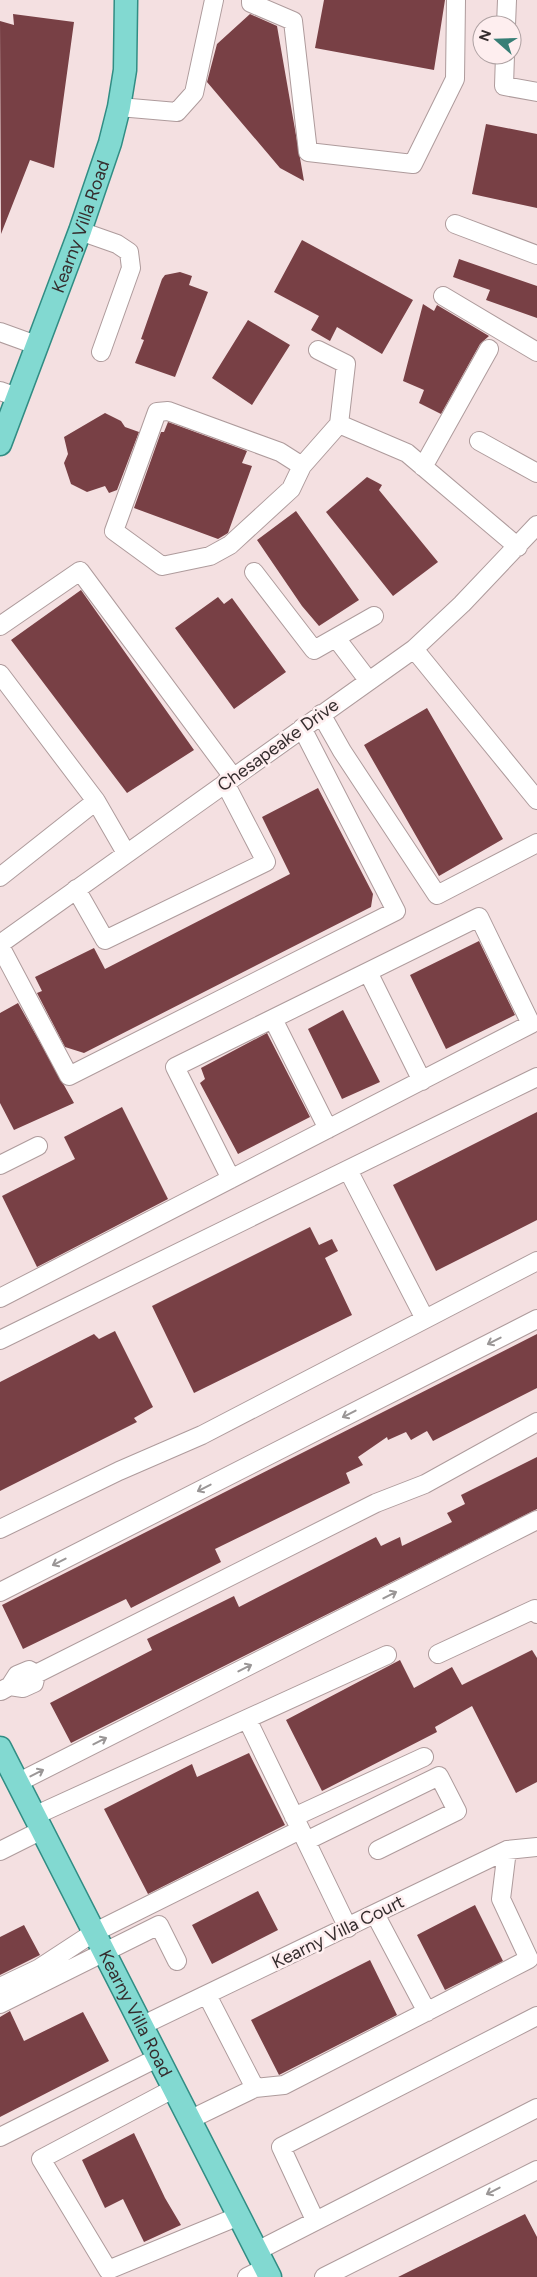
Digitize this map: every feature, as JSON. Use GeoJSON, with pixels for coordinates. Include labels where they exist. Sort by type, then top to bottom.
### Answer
{"type":"FeatureCollection","features":[{"type":"Feature","properties":{"kind":"main road","name":"Kearny Villa Road"},"geometry":{"type":"LineString","coordinates":[[0,444],[8,394],[36,345],[80,231],[110,143],[119,107],[125,70],[126,0]]}},
{"type":"Feature","properties":{"kind":"main road","name":"Kearny Villa Road"},"geometry":{"type":"LineString","coordinates":[[0,1748],[140,2026],[239,2216],[260,2268]]}},
{"type":"Feature","properties":{"kind":"street"},"geometry":{"type":"LineString","coordinates":[[119,107],[177,112],[194,93],[214,0]]}},
{"type":"Feature","properties":{"kind":"street"},"geometry":{"type":"LineString","coordinates":[[251,0],[251,3],[292,21],[308,152],[413,164],[455,79],[456,0]]}},
{"type":"Feature","properties":{"kind":"street"},"geometry":{"type":"LineString","coordinates":[[506,0],[506,15]]}},
{"type":"Feature","properties":{"kind":"street"},"geometry":{"type":"LineString","coordinates":[[505,65],[504,86],[537,92]]}},
{"type":"Feature","properties":{"kind":"street"},"geometry":{"type":"LineString","coordinates":[[455,224],[537,255]]}},
{"type":"Feature","properties":{"kind":"street"},"geometry":{"type":"LineString","coordinates":[[80,231],[117,244],[129,252],[131,268],[101,352]]}},
{"type":"Feature","properties":{"kind":"street"},"geometry":{"type":"LineString","coordinates":[[443,296],[537,352]]}},
{"type":"Feature","properties":{"kind":"street"},"geometry":{"type":"LineString","coordinates":[[0,332],[36,345]]}},
{"type":"Feature","properties":{"kind":"street"},"geometry":{"type":"LineString","coordinates":[[423,466],[489,349]]}},
{"type":"Feature","properties":{"kind":"street"},"geometry":{"type":"LineString","coordinates":[[302,466],[280,452],[168,411],[157,412],[114,531],[162,566],[210,556],[230,545],[291,489],[302,466],[339,424],[346,364],[318,350]]}},
{"type":"Feature","properties":{"kind":"street"},"geometry":{"type":"LineString","coordinates":[[339,424],[407,453],[518,547]]}},
{"type":"Feature","properties":{"kind":"street"},"geometry":{"type":"LineString","coordinates":[[479,441],[537,473]]}},
{"type":"Feature","properties":{"kind":"street","name":"Chesapeake Drive"},"geometry":{"type":"LineString","coordinates":[[0,945],[368,680],[414,649],[462,604],[537,525]]}},
{"type":"Feature","properties":{"kind":"street"},"geometry":{"type":"LineString","coordinates":[[0,626],[80,571],[229,780],[266,862],[105,940],[76,889]]}},
{"type":"Feature","properties":{"kind":"street"},"geometry":{"type":"LineString","coordinates":[[254,572],[314,650],[374,616]]}},
{"type":"Feature","properties":{"kind":"street"},"geometry":{"type":"LineString","coordinates":[[336,638],[368,680]]}},
{"type":"Feature","properties":{"kind":"street"},"geometry":{"type":"LineString","coordinates":[[414,649],[537,800]]}},
{"type":"Feature","properties":{"kind":"street"},"geometry":{"type":"LineString","coordinates":[[0,674],[96,801],[126,854]]}},
{"type":"Feature","properties":{"kind":"street"},"geometry":{"type":"LineString","coordinates":[[321,714],[342,751],[437,895],[537,843]]}},
{"type":"Feature","properties":{"kind":"street"},"geometry":{"type":"LineString","coordinates":[[0,945],[69,1076],[396,911],[302,728]]}},
{"type":"Feature","properties":{"kind":"street"},"geometry":{"type":"LineString","coordinates":[[0,878],[96,801]]}},
{"type":"Feature","properties":{"kind":"street"},"geometry":{"type":"LineString","coordinates":[[0,1298],[422,1081],[531,1024],[479,918],[174,1067],[231,1179]]}},
{"type":"Feature","properties":{"kind":"street"},"geometry":{"type":"LineString","coordinates":[[368,972],[422,1081]]}},
{"type":"Feature","properties":{"kind":"street"},"geometry":{"type":"LineString","coordinates":[[273,1019],[328,1129]]}},
{"type":"Feature","properties":{"kind":"street"},"geometry":{"type":"LineString","coordinates":[[0,1340],[537,1077]]}},
{"type":"Feature","properties":{"kind":"street"},"geometry":{"type":"LineString","coordinates":[[0,1165],[38,1146]]}},
{"type":"Feature","properties":{"kind":"street"},"geometry":{"type":"LineString","coordinates":[[348,1170],[425,1319]]}},
{"type":"Feature","properties":{"kind":"street"},"geometry":{"type":"LineString","coordinates":[[0,1529],[119,1471],[202,1435],[537,1261]]}},
{"type":"Feature","properties":{"kind":"street"},"geometry":{"type":"LineString","coordinates":[[0,1592],[537,1318]]}},
{"type":"Feature","properties":{"kind":"street"},"geometry":{"type":"LineString","coordinates":[[5,1689],[23,1688],[34,1683],[36,1674],[376,1503],[424,1484],[537,1422]]}},
{"type":"Feature","properties":{"kind":"street"},"geometry":{"type":"LineString","coordinates":[[17,1783],[537,1520]]}},
{"type":"Feature","properties":{"kind":"street"},"geometry":{"type":"LineString","coordinates":[[438,1654],[534,1609],[537,1614]]}},
{"type":"Feature","properties":{"kind":"street"},"geometry":{"type":"LineString","coordinates":[[0,1851],[38,1823],[247,1719],[387,1654]]}},
{"type":"Feature","properties":{"kind":"street"},"geometry":{"type":"LineString","coordinates":[[247,1719],[348,1928]]}},
{"type":"Feature","properties":{"kind":"street"},"geometry":{"type":"LineString","coordinates":[[0,2004],[98,1942],[300,1830],[424,1757]]}},
{"type":"Feature","properties":{"kind":"street"},"geometry":{"type":"LineString","coordinates":[[300,1830],[439,1776],[457,1811],[378,1850]]}},
{"type":"Feature","properties":{"kind":"street","name":"Kearny Villa Court"},"geometry":{"type":"LineString","coordinates":[[140,2026],[348,1928],[507,1850],[537,1847]]}},
{"type":"Feature","properties":{"kind":"street"},"geometry":{"type":"LineString","coordinates":[[189,2120],[255,2088],[284,2085],[529,1959],[501,1899],[507,1850]]}},
{"type":"Feature","properties":{"kind":"street"},"geometry":{"type":"LineString","coordinates":[[375,1914],[427,2012]]}},
{"type":"Feature","properties":{"kind":"street"},"geometry":{"type":"LineString","coordinates":[[0,1987],[98,1942],[159,1925],[177,1961]]}},
{"type":"Feature","properties":{"kind":"street"},"geometry":{"type":"LineString","coordinates":[[207,1995],[255,2088]]}},
{"type":"Feature","properties":{"kind":"street"},"geometry":{"type":"LineString","coordinates":[[315,2220],[281,2147],[537,2016]]}},
{"type":"Feature","properties":{"kind":"street"},"geometry":{"type":"LineString","coordinates":[[0,2137],[157,2058]]}},
{"type":"Feature","properties":{"kind":"street"},"geometry":{"type":"LineString","coordinates":[[173,2089],[41,2159],[108,2270],[239,2216]]}},
{"type":"Feature","properties":{"kind":"street"},"geometry":{"type":"LineString","coordinates":[[260,2268],[315,2220],[537,2108]]}},
{"type":"Feature","properties":{"kind":"street"},"geometry":{"type":"LineString","coordinates":[[335,2274],[537,2170]]}},
{"type":"Feature","properties":{"kind":"building"},"geometry":{"type":"Polygon","coordinates":[[[324,0],[445,0],[434,70],[315,48],[324,0]]]}},
{"type":"Feature","properties":{"kind":"building"},"geometry":{"type":"Polygon","coordinates":[[[13,14],[74,22],[54,168],[30,160],[1,234],[0,21],[14,25],[13,14]]]}},
{"type":"Feature","properties":{"kind":"building"},"geometry":{"type":"Polygon","coordinates":[[[250,14],[277,26],[304,181],[280,168],[207,82],[217,44],[250,14]]]}},
{"type":"Feature","properties":{"kind":"building"},"geometry":{"type":"Polygon","coordinates":[[[486,124],[537,134],[537,208],[472,194],[486,124]]]}},
{"type":"Feature","properties":{"kind":"building"},"geometry":{"type":"Polygon","coordinates":[[[302,240],[413,300],[382,354],[337,327],[330,341],[311,330],[319,316],[274,292],[302,240]]]}},
{"type":"Feature","properties":{"kind":"building"},"geometry":{"type":"Polygon","coordinates":[[[459,259],[537,286],[537,318],[486,300],[490,290],[453,277],[459,259]]]}},
{"type":"Feature","properties":{"kind":"building"},"geometry":{"type":"Polygon","coordinates":[[[180,272],[192,276],[189,285],[208,292],[175,377],[135,363],[144,340],[141,339],[162,279],[165,275],[180,272]]]}},
{"type":"Feature","properties":{"kind":"building"},"geometry":{"type":"Polygon","coordinates":[[[423,304],[434,311],[437,305],[489,336],[480,344],[441,414],[419,403],[424,390],[403,381],[423,304]]]}},
{"type":"Feature","properties":{"kind":"building"},"geometry":{"type":"Polygon","coordinates":[[[248,320],[290,345],[252,405],[212,378],[248,320]]]}},
{"type":"Feature","properties":{"kind":"building"},"geometry":{"type":"Polygon","coordinates":[[[105,413],[121,421],[125,427],[139,432],[117,490],[109,493],[105,486],[87,492],[71,484],[64,463],[68,454],[64,437],[105,413]]]}},
{"type":"Feature","properties":{"kind":"building"},"geometry":{"type":"Polygon","coordinates":[[[168,422],[247,451],[242,463],[252,466],[228,533],[218,539],[134,508],[161,432],[164,432],[168,422]]]}},
{"type":"Feature","properties":{"kind":"building"},"geometry":{"type":"Polygon","coordinates":[[[367,477],[382,485],[379,490],[438,562],[393,596],[326,512],[367,477]]]}},
{"type":"Feature","properties":{"kind":"building"},"geometry":{"type":"Polygon","coordinates":[[[296,511],[359,600],[319,626],[302,606],[257,540],[296,511]]]}},
{"type":"Feature","properties":{"kind":"building"},"geometry":{"type":"Polygon","coordinates":[[[81,590],[194,750],[127,793],[11,640],[81,590]]]}},
{"type":"Feature","properties":{"kind":"building"},"geometry":{"type":"Polygon","coordinates":[[[218,597],[224,604],[232,598],[286,672],[234,709],[175,628],[218,597]]]}},
{"type":"Feature","properties":{"kind":"building"},"geometry":{"type":"Polygon","coordinates":[[[427,708],[503,839],[439,876],[364,745],[427,708]]]}},
{"type":"Feature","properties":{"kind":"building"},"geometry":{"type":"Polygon","coordinates":[[[318,788],[373,894],[371,907],[84,1053],[65,1047],[37,993],[42,991],[35,977],[94,948],[105,969],[290,874],[262,817],[318,788]]]}},
{"type":"Feature","properties":{"kind":"building"},"geometry":{"type":"Polygon","coordinates":[[[479,941],[515,1015],[446,1049],[410,975],[479,941]]]}},
{"type":"Feature","properties":{"kind":"building"},"geometry":{"type":"Polygon","coordinates":[[[18,1003],[74,1103],[14,1130],[0,1103],[0,1013],[18,1003]]]}},
{"type":"Feature","properties":{"kind":"building"},"geometry":{"type":"Polygon","coordinates":[[[343,1010],[380,1082],[342,1099],[308,1029],[343,1010]]]}},
{"type":"Feature","properties":{"kind":"building"},"geometry":{"type":"Polygon","coordinates":[[[267,1033],[310,1117],[238,1154],[200,1083],[205,1079],[201,1068],[267,1033]]]}},
{"type":"Feature","properties":{"kind":"building"},"geometry":{"type":"Polygon","coordinates":[[[122,1107],[168,1199],[37,1267],[2,1196],[75,1159],[64,1137],[122,1107]]]}},
{"type":"Feature","properties":{"kind":"building"},"geometry":{"type":"Polygon","coordinates":[[[537,1112],[537,1220],[436,1271],[393,1185],[537,1112]]]}},
{"type":"Feature","properties":{"kind":"building"},"geometry":{"type":"Polygon","coordinates":[[[310,1227],[319,1245],[332,1239],[338,1251],[325,1258],[352,1315],[194,1393],[152,1306],[310,1227]]]}},
{"type":"Feature","properties":{"kind":"building"},"geometry":{"type":"Polygon","coordinates":[[[115,1331],[153,1407],[134,1418],[137,1422],[0,1491],[0,1382],[94,1334],[99,1339],[115,1331]]]}},
{"type":"Feature","properties":{"kind":"building"},"geometry":{"type":"Polygon","coordinates":[[[537,1334],[537,1388],[433,1441],[427,1431],[411,1440],[406,1432],[388,1440],[387,1437],[358,1457],[363,1465],[346,1473],[350,1483],[215,1549],[221,1562],[131,1608],[126,1599],[23,1649],[2,1605],[537,1334]]]}},
{"type":"Feature","properties":{"kind":"building"},"geometry":{"type":"Polygon","coordinates":[[[537,1457],[537,1509],[71,1743],[50,1703],[152,1650],[147,1639],[234,1596],[239,1607],[376,1537],[381,1546],[400,1537],[402,1546],[452,1522],[447,1513],[465,1504],[461,1495],[537,1457]]]}},
{"type":"Feature","properties":{"kind":"building"},"geometry":{"type":"Polygon","coordinates":[[[532,1650],[537,1658],[537,1782],[516,1793],[472,1706],[435,1727],[437,1732],[322,1791],[286,1720],[400,1660],[414,1688],[452,1667],[462,1685],[532,1650]]]}},
{"type":"Feature","properties":{"kind":"building"},"geometry":{"type":"Polygon","coordinates":[[[249,1753],[285,1825],[148,1894],[104,1809],[192,1764],[197,1777],[249,1753]]]}},
{"type":"Feature","properties":{"kind":"building"},"geometry":{"type":"Polygon","coordinates":[[[258,1891],[278,1930],[212,1964],[192,1925],[258,1891]]]}},
{"type":"Feature","properties":{"kind":"building"},"geometry":{"type":"Polygon","coordinates":[[[475,1905],[503,1961],[445,1990],[417,1935],[475,1905]]]}},
{"type":"Feature","properties":{"kind":"building"},"geometry":{"type":"Polygon","coordinates":[[[24,1925],[40,1955],[0,1975],[0,1937],[24,1925]]]}},
{"type":"Feature","properties":{"kind":"building"},"geometry":{"type":"Polygon","coordinates":[[[370,1960],[397,2015],[279,2075],[251,2020],[370,1960]]]}},
{"type":"Feature","properties":{"kind":"building"},"geometry":{"type":"Polygon","coordinates":[[[10,2011],[24,2041],[83,2012],[109,2061],[0,2117],[0,2017],[10,2011]]]}},
{"type":"Feature","properties":{"kind":"building"},"geometry":{"type":"Polygon","coordinates":[[[134,2133],[165,2198],[181,2225],[144,2242],[123,2199],[105,2208],[82,2160],[134,2133]]]}},
{"type":"Feature","properties":{"kind":"building"},"geometry":{"type":"Polygon","coordinates":[[[525,2214],[537,2237],[537,2277],[398,2277],[525,2214]]]}}]}
